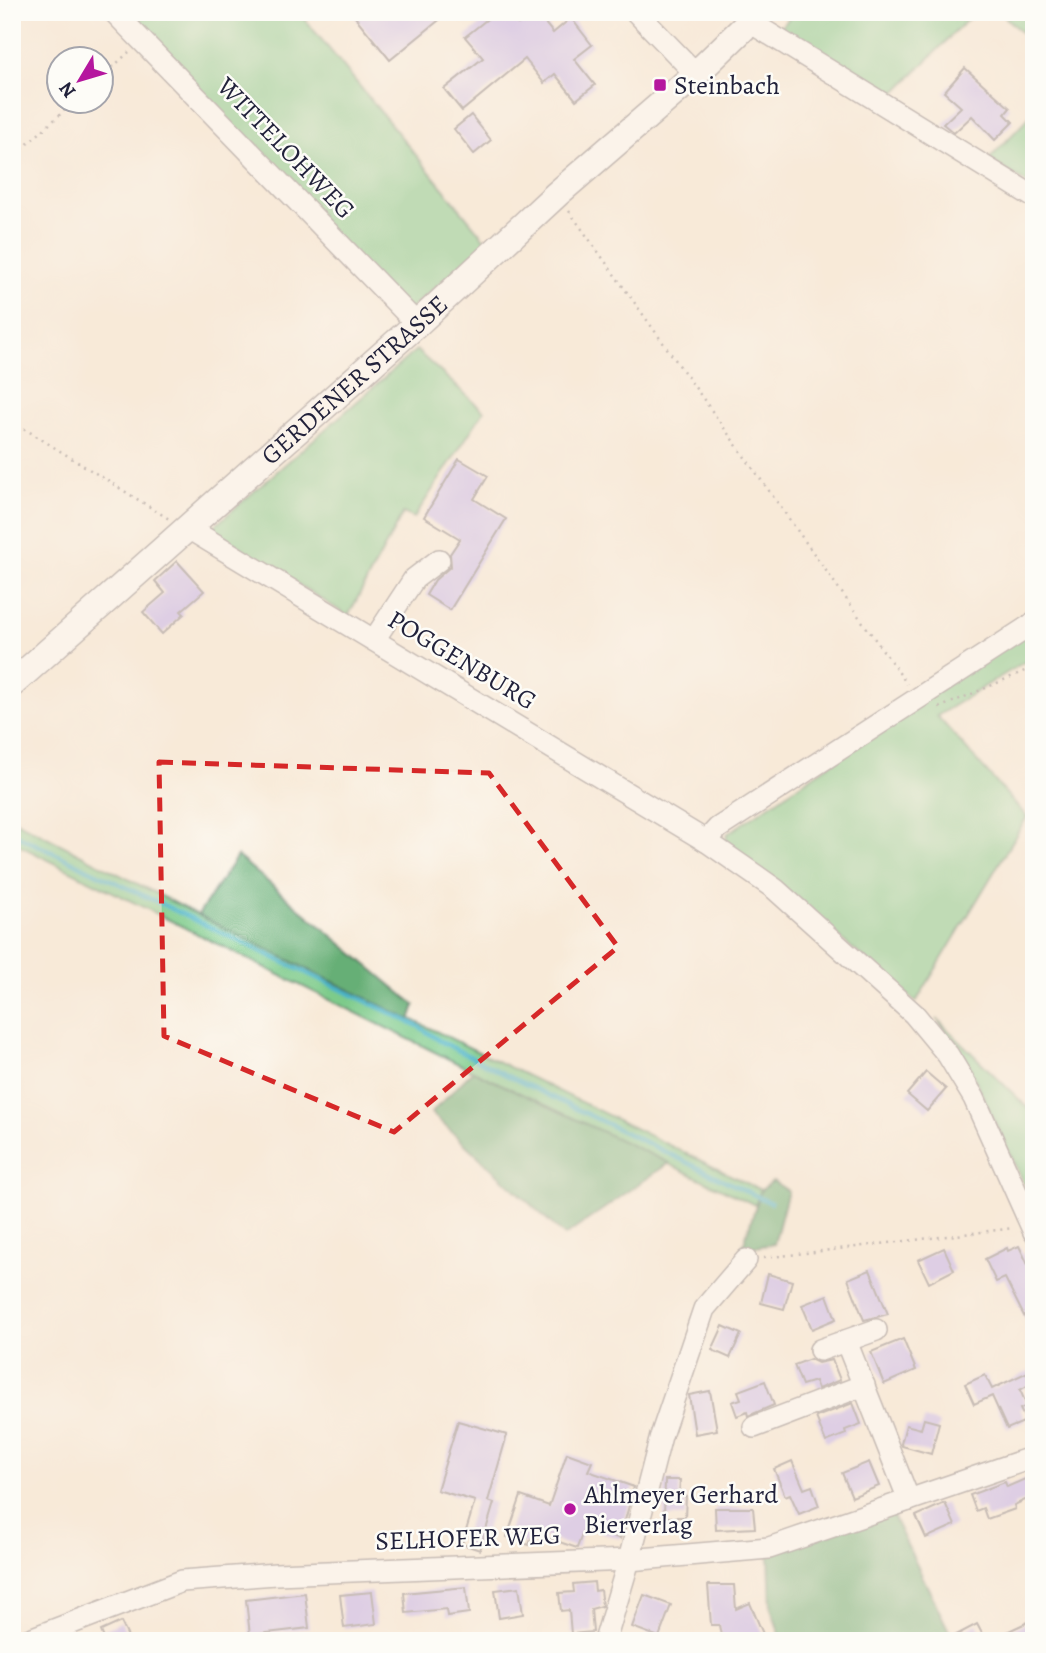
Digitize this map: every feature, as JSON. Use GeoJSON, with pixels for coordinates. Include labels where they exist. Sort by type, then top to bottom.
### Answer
{"type":"FeatureCollection","features":[{"type":"Feature","properties":{"kind":"main road","name":"GERDENER STRASSE"},"geometry":{"type":"LineString","coordinates":[[12,684],[417,324],[557,194],[696,74],[755,17]]}},
{"type":"Feature","properties":{"kind":"street","name":"WITTELOHWEG"},"geometry":{"type":"LineString","coordinates":[[114,12],[417,324]]}},
{"type":"Feature","properties":{"kind":"street"},"geometry":{"type":"LineString","coordinates":[[636,12],[696,74]]}},
{"type":"Feature","properties":{"kind":"street"},"geometry":{"type":"LineString","coordinates":[[755,17],[1034,197]]}},
{"type":"Feature","properties":{"kind":"street","name":"POGGENBURG"},"geometry":{"type":"LineString","coordinates":[[188,528],[706,841],[775,889],[914,1014],[948,1055],[974,1098],[1032,1229]]}},
{"type":"Feature","properties":{"kind":"street"},"geometry":{"type":"LineString","coordinates":[[374,639],[414,579],[439,560]]}},
{"type":"Feature","properties":{"kind":"street"},"geometry":{"type":"LineString","coordinates":[[706,841],[718,828],[1034,623]]}},
{"type":"Feature","properties":{"kind":"street"},"geometry":{"type":"LineString","coordinates":[[605,1641],[661,1436],[704,1309],[746,1261]]}},
{"type":"Feature","properties":{"kind":"street"},"geometry":{"type":"LineString","coordinates":[[820,1350],[876,1330]]}},
{"type":"Feature","properties":{"kind":"street"},"geometry":{"type":"LineString","coordinates":[[846,1341],[909,1500]]}},
{"type":"Feature","properties":{"kind":"street"},"geometry":{"type":"LineString","coordinates":[[754,1427],[864,1385]]}},
{"type":"Feature","properties":{"kind":"street","name":"SELHOFER WEG"},"geometry":{"type":"LineString","coordinates":[[25,1641],[182,1581],[276,1574],[629,1560],[769,1548],[1034,1457]]}},
{"type":"Feature","properties":{"kind":"path"},"geometry":{"type":"LineString","coordinates":[[116,64],[142,40]]}},
{"type":"Feature","properties":{"kind":"path"},"geometry":{"type":"LineString","coordinates":[[12,158],[58,116]]}},
{"type":"Feature","properties":{"kind":"path"},"geometry":{"type":"LineString","coordinates":[[557,194],[918,698],[933,708],[943,708],[1034,667]]}},
{"type":"Feature","properties":{"kind":"path"},"geometry":{"type":"LineString","coordinates":[[12,421],[188,528]]}},
{"type":"Feature","properties":{"kind":"path"},"geometry":{"type":"LineString","coordinates":[[746,1261],[1032,1229]]}},
{"type":"Feature","properties":{"kind":"highlighted area"},"geometry":{"type":"Polygon","coordinates":[[[159,762],[489,773],[618,947],[394,1132],[164,1036],[159,762]]]}},
{"type":"Feature","properties":{"kind":"green space"},"geometry":{"type":"Polygon","coordinates":[[[123,12],[299,12],[487,242],[406,313],[123,12]]]}},
{"type":"Feature","properties":{"kind":"green space"},"geometry":{"type":"Polygon","coordinates":[[[795,12],[975,12],[889,99],[776,32],[795,12]]]}},
{"type":"Feature","properties":{"kind":"green space"},"geometry":{"type":"Polygon","coordinates":[[[1000,12],[1034,12],[1034,45],[1000,12]]]}},
{"type":"Feature","properties":{"kind":"green space"},"geometry":{"type":"Polygon","coordinates":[[[1034,112],[1034,188],[989,159],[1034,112]]]}},
{"type":"Feature","properties":{"kind":"green space"},"geometry":{"type":"Polygon","coordinates":[[[416,350],[484,411],[414,518],[403,513],[348,616],[211,529],[416,350]]]}},
{"type":"Feature","properties":{"kind":"green space"},"geometry":{"type":"Polygon","coordinates":[[[1034,625],[1034,656],[937,716],[1027,817],[916,1002],[726,842],[727,834],[1034,625]]]}},
{"type":"Feature","properties":{"kind":"green space"},"geometry":{"type":"Polygon","coordinates":[[[12,819],[198,915],[761,1190],[755,1205],[473,1071],[12,842],[12,819]]]}},
{"type":"Feature","properties":{"kind":"green space"},"geometry":{"type":"Polygon","coordinates":[[[237,856],[415,1005],[410,1020],[198,915],[237,856]]]}},
{"type":"Feature","properties":{"kind":"green space"},"geometry":{"type":"Polygon","coordinates":[[[937,1019],[1034,1114],[1034,1185],[1023,1183],[975,1079],[937,1019]]]}},
{"type":"Feature","properties":{"kind":"green space"},"geometry":{"type":"Polygon","coordinates":[[[473,1071],[669,1163],[565,1236],[431,1113],[473,1071]]]}},
{"type":"Feature","properties":{"kind":"green space"},"geometry":{"type":"Polygon","coordinates":[[[773,1181],[788,1191],[774,1244],[742,1249],[761,1190],[773,1181]]]}},
{"type":"Feature","properties":{"kind":"green space"},"geometry":{"type":"Polygon","coordinates":[[[891,1512],[954,1641],[782,1641],[771,1608],[769,1555],[891,1512]]]}},
{"type":"Feature","properties":{"kind":"building"},"geometry":{"type":"Polygon","coordinates":[[[351,12],[449,12],[390,60],[351,12]]]}},
{"type":"Feature","properties":{"kind":"building"},"geometry":{"type":"Polygon","coordinates":[[[496,12],[509,12],[518,24],[536,12],[553,33],[571,18],[592,45],[574,59],[595,85],[576,100],[555,74],[544,83],[525,59],[462,111],[444,89],[483,58],[465,37],[496,12]]]}},
{"type":"Feature","properties":{"kind":"building"},"geometry":{"type":"Polygon","coordinates":[[[965,68],[1010,108],[1005,114],[1013,122],[995,140],[972,116],[954,133],[943,124],[961,107],[944,92],[965,68]]]}},
{"type":"Feature","properties":{"kind":"building"},"geometry":{"type":"Polygon","coordinates":[[[471,115],[491,140],[474,154],[454,129],[471,115]]]}},
{"type":"Feature","properties":{"kind":"building"},"geometry":{"type":"Polygon","coordinates":[[[459,459],[488,476],[474,499],[506,519],[450,610],[426,595],[435,580],[451,566],[450,554],[460,539],[424,517],[459,459]]]}},
{"type":"Feature","properties":{"kind":"building"},"geometry":{"type":"Polygon","coordinates":[[[177,561],[204,591],[181,611],[184,614],[162,634],[143,612],[165,593],[155,581],[177,561]]]}},
{"type":"Feature","properties":{"kind":"building"},"geometry":{"type":"Polygon","coordinates":[[[926,1072],[946,1089],[927,1111],[907,1094],[926,1072]]]}},
{"type":"Feature","properties":{"kind":"building"},"geometry":{"type":"Polygon","coordinates":[[[1019,1246],[1034,1277],[1034,1336],[1005,1278],[996,1282],[985,1259],[1007,1248],[1008,1251],[1019,1246]]]}},
{"type":"Feature","properties":{"kind":"building"},"geometry":{"type":"Polygon","coordinates":[[[944,1248],[954,1270],[929,1283],[918,1260],[944,1248]]]}},
{"type":"Feature","properties":{"kind":"building"},"geometry":{"type":"Polygon","coordinates":[[[870,1270],[888,1314],[864,1320],[848,1279],[870,1270]]]}},
{"type":"Feature","properties":{"kind":"building"},"geometry":{"type":"Polygon","coordinates":[[[768,1274],[792,1281],[784,1309],[761,1303],[768,1274]]]}},
{"type":"Feature","properties":{"kind":"building"},"geometry":{"type":"Polygon","coordinates":[[[827,1295],[836,1319],[812,1329],[802,1305],[827,1295]]]}},
{"type":"Feature","properties":{"kind":"building"},"geometry":{"type":"Polygon","coordinates":[[[723,1326],[741,1334],[730,1358],[712,1350],[723,1326]]]}},
{"type":"Feature","properties":{"kind":"building"},"geometry":{"type":"Polygon","coordinates":[[[903,1339],[916,1370],[884,1384],[871,1352],[903,1339]]]}},
{"type":"Feature","properties":{"kind":"building"},"geometry":{"type":"Polygon","coordinates":[[[810,1359],[818,1363],[832,1360],[840,1380],[818,1389],[815,1381],[802,1385],[794,1365],[810,1359]]]}},
{"type":"Feature","properties":{"kind":"building"},"geometry":{"type":"Polygon","coordinates":[[[1034,1369],[1034,1382],[1020,1390],[1027,1406],[1020,1409],[1026,1421],[1007,1429],[992,1396],[974,1404],[965,1384],[985,1375],[992,1389],[1034,1369]]]}},
{"type":"Feature","properties":{"kind":"building"},"geometry":{"type":"Polygon","coordinates":[[[765,1381],[774,1405],[748,1416],[747,1412],[737,1416],[732,1402],[741,1399],[738,1391],[765,1381]]]}},
{"type":"Feature","properties":{"kind":"building"},"geometry":{"type":"Polygon","coordinates":[[[710,1391],[717,1430],[695,1434],[689,1395],[710,1391]]]}},
{"type":"Feature","properties":{"kind":"building"},"geometry":{"type":"Polygon","coordinates":[[[853,1403],[861,1424],[826,1442],[816,1417],[853,1403]]]}},
{"type":"Feature","properties":{"kind":"building"},"geometry":{"type":"Polygon","coordinates":[[[924,1419],[939,1423],[931,1454],[901,1444],[906,1425],[921,1429],[924,1419]]]}},
{"type":"Feature","properties":{"kind":"building"},"geometry":{"type":"Polygon","coordinates":[[[458,1421],[507,1435],[488,1501],[494,1503],[480,1550],[462,1544],[475,1501],[437,1490],[458,1421]]]}},
{"type":"Feature","properties":{"kind":"building"},"geometry":{"type":"Polygon","coordinates":[[[567,1453],[592,1462],[588,1471],[634,1487],[620,1539],[585,1526],[577,1548],[533,1533],[529,1545],[507,1537],[521,1496],[549,1506],[567,1453]]]}},
{"type":"Feature","properties":{"kind":"building"},"geometry":{"type":"Polygon","coordinates":[[[792,1461],[804,1489],[812,1486],[819,1506],[799,1514],[790,1494],[785,1496],[774,1469],[792,1461]]]}},
{"type":"Feature","properties":{"kind":"building"},"geometry":{"type":"Polygon","coordinates":[[[869,1462],[879,1486],[852,1497],[842,1473],[869,1462]]]}},
{"type":"Feature","properties":{"kind":"building"},"geometry":{"type":"Polygon","coordinates":[[[1034,1475],[1034,1496],[1014,1505],[1015,1509],[987,1519],[983,1508],[976,1511],[970,1495],[1005,1482],[1007,1487],[1034,1475]]]}},
{"type":"Feature","properties":{"kind":"building"},"geometry":{"type":"Polygon","coordinates":[[[665,1480],[680,1480],[679,1496],[686,1496],[685,1517],[664,1517],[665,1480]]]}},
{"type":"Feature","properties":{"kind":"building"},"geometry":{"type":"Polygon","coordinates":[[[945,1503],[955,1525],[926,1538],[916,1516],[945,1503]]]}},
{"type":"Feature","properties":{"kind":"building"},"geometry":{"type":"Polygon","coordinates":[[[715,1508],[753,1508],[755,1528],[716,1530],[715,1508]]]}},
{"type":"Feature","properties":{"kind":"building"},"geometry":{"type":"Polygon","coordinates":[[[594,1582],[595,1591],[600,1590],[602,1606],[591,1609],[593,1632],[571,1634],[569,1610],[561,1611],[559,1593],[574,1592],[573,1584],[594,1582]]]}},
{"type":"Feature","properties":{"kind":"building"},"geometry":{"type":"Polygon","coordinates":[[[708,1585],[734,1585],[736,1609],[750,1603],[766,1641],[722,1641],[719,1625],[711,1625],[708,1585]]]}},
{"type":"Feature","properties":{"kind":"building"},"geometry":{"type":"Polygon","coordinates":[[[466,1587],[469,1613],[447,1616],[446,1609],[406,1613],[404,1593],[466,1587]]]}},
{"type":"Feature","properties":{"kind":"building"},"geometry":{"type":"Polygon","coordinates":[[[519,1587],[523,1614],[499,1618],[495,1590],[519,1587]]]}},
{"type":"Feature","properties":{"kind":"building"},"geometry":{"type":"Polygon","coordinates":[[[372,1592],[376,1624],[344,1628],[340,1595],[372,1592]]]}},
{"type":"Feature","properties":{"kind":"building"},"geometry":{"type":"Polygon","coordinates":[[[305,1593],[309,1628],[250,1635],[246,1600],[305,1593]]]}},
{"type":"Feature","properties":{"kind":"building"},"geometry":{"type":"Polygon","coordinates":[[[644,1595],[671,1605],[659,1637],[632,1627],[644,1595]]]}},
{"type":"Feature","properties":{"kind":"building"},"geometry":{"type":"Polygon","coordinates":[[[121,1622],[130,1641],[105,1641],[101,1631],[121,1622]]]}},
{"type":"Feature","properties":{"kind":"building"},"geometry":{"type":"Polygon","coordinates":[[[1028,1622],[1034,1641],[988,1641],[1013,1629],[1028,1622]]]}},
{"type":"Feature","properties":{"kind":"building"},"geometry":{"type":"Polygon","coordinates":[[[977,1624],[986,1641],[945,1641],[977,1624]]]}},
{"type":"Feature","properties":{"kind":"waterway"},"geometry":{"type":"LineString","coordinates":[[12,833],[418,1026],[440,1041],[508,1076],[771,1203]]}},
{"type":"Feature","properties":{"kind":"place","name":"Steinbach"},"geometry":{"type":"Point","coordinates":[660,85]}},
{"type":"Feature","properties":{"kind":"place","name":"Ahlmeyer Gerhard Bierverlag"},"geometry":{"type":"Point","coordinates":[570,1509]}}]}
